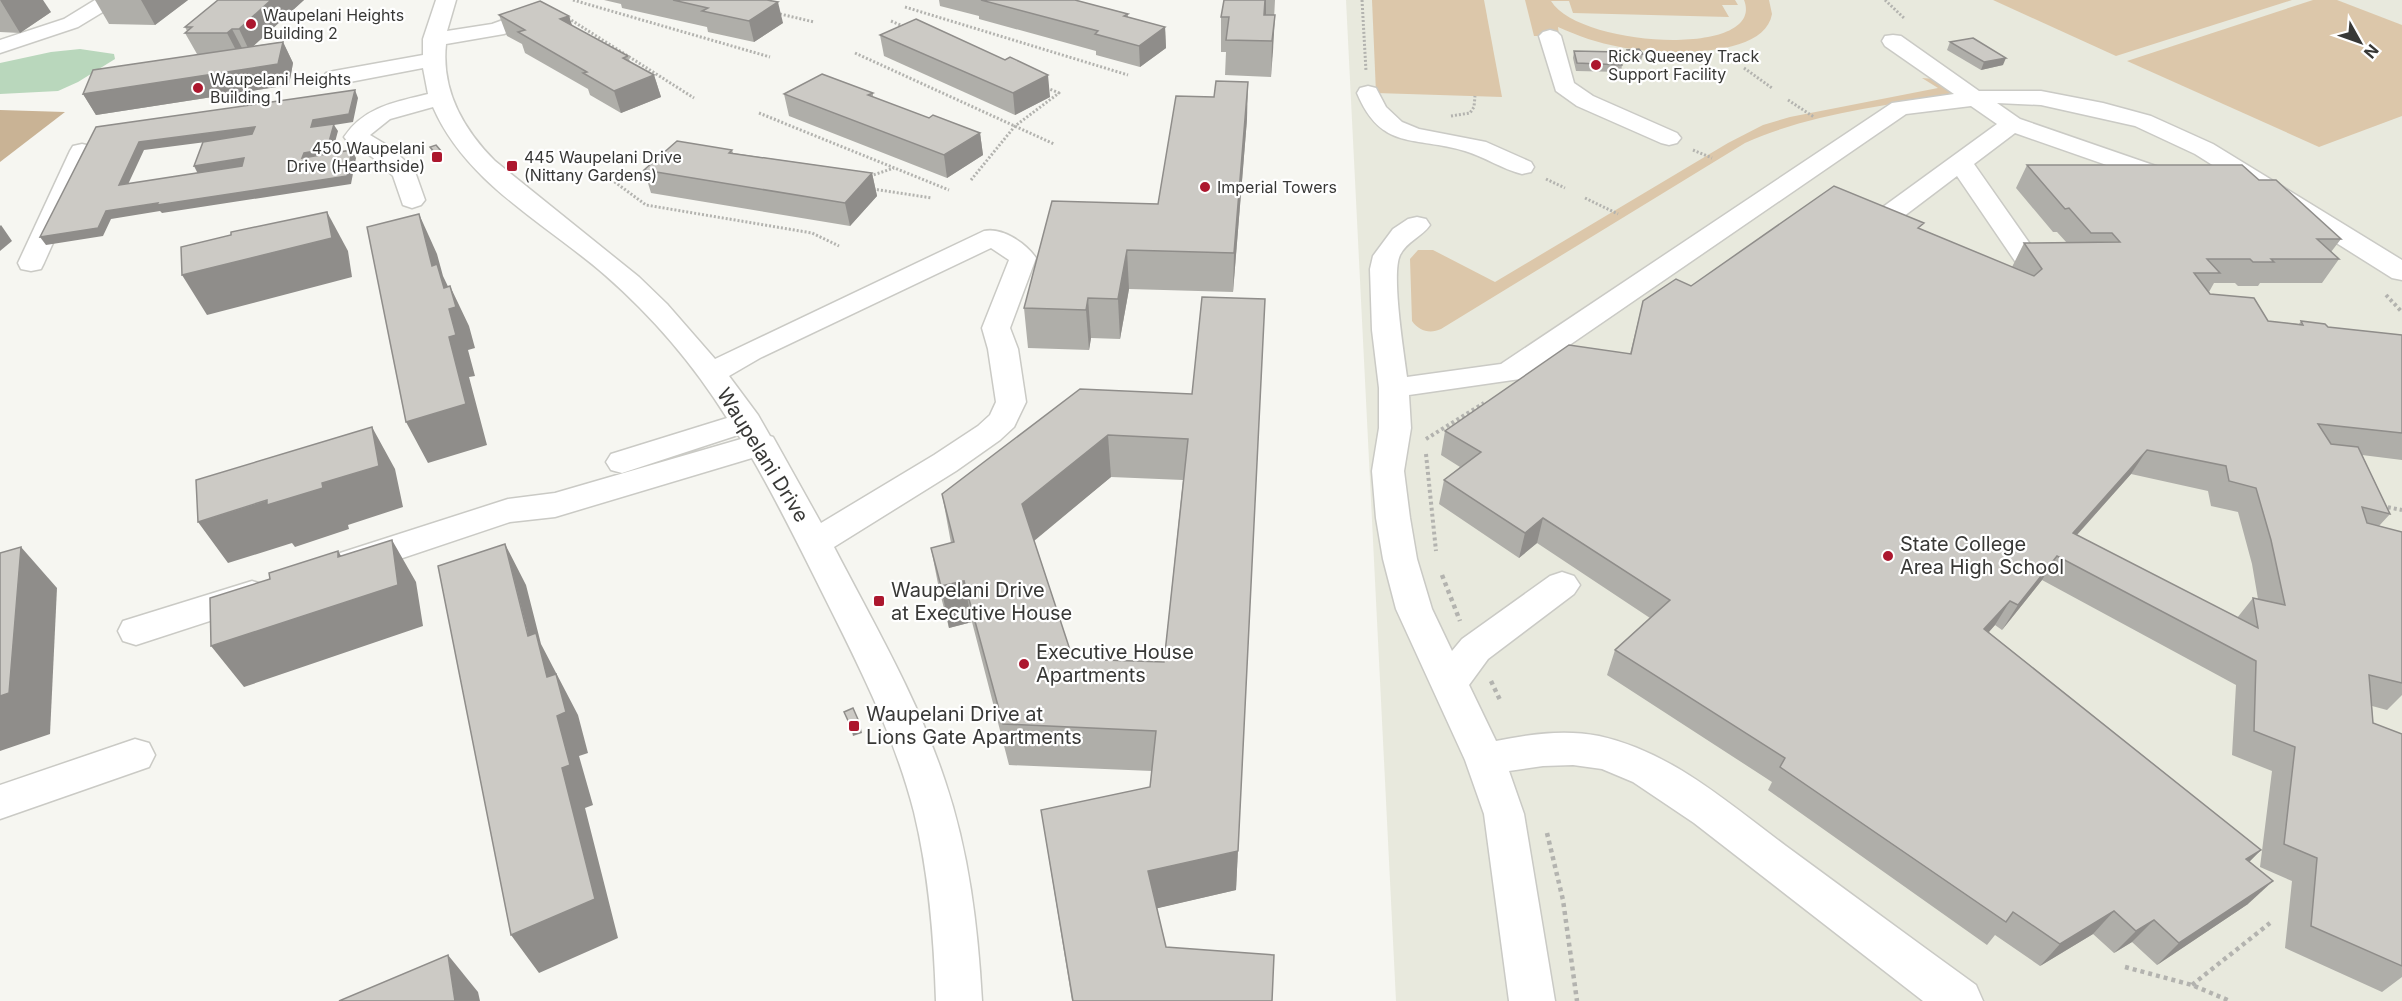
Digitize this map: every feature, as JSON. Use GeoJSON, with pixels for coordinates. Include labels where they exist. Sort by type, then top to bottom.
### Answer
{"type":"FeatureCollection","features":[{"type":"Feature","properties":{"kind":"street"},"geometry":{"type":"LineString","coordinates":[[0,47],[71,22],[109,0]]}},
{"type":"Feature","properties":{"kind":"street","name":"Waupelani Drive"},"geometry":{"type":"LineString","coordinates":[[446,0],[434,49],[440,98],[459,134],[485,167],[622,275],[656,308],[711,373],[754,433],[816,542],[889,690],[923,775],[938,829],[951,896],[956,932],[959,1001]]}},
{"type":"Feature","properties":{"kind":"street"},"geometry":{"type":"LineString","coordinates":[[333,78],[497,30],[533,15]]}},
{"type":"Feature","properties":{"kind":"street"},"geometry":{"type":"LineString","coordinates":[[1550,36],[1564,86],[1585,101],[1679,144]]}},
{"type":"Feature","properties":{"kind":"street"},"geometry":{"type":"LineString","coordinates":[[1893,41],[2012,124],[2170,179]]}},
{"type":"Feature","properties":{"kind":"street"},"geometry":{"type":"LineString","coordinates":[[1368,93],[1383,121],[1398,130],[1420,138],[1478,148],[1522,167]]}},
{"type":"Feature","properties":{"kind":"street"},"geometry":{"type":"LineString","coordinates":[[1394,388],[1509,372],[1900,108],[1977,98],[2004,96],[2064,102],[2118,114],[2164,130],[2204,149],[2402,272]]}},
{"type":"Feature","properties":{"kind":"street"},"geometry":{"type":"LineString","coordinates":[[412,200],[405,174],[381,152],[356,137],[363,126],[387,111],[440,98]]}},
{"type":"Feature","properties":{"kind":"street"},"geometry":{"type":"LineString","coordinates":[[1874,226],[2012,124]]}},
{"type":"Feature","properties":{"kind":"street"},"geometry":{"type":"LineString","coordinates":[[31,263],[82,151]]}},
{"type":"Feature","properties":{"kind":"street"},"geometry":{"type":"LineString","coordinates":[[1960,162],[2031,264]]}},
{"type":"Feature","properties":{"kind":"street"},"geometry":{"type":"LineString","coordinates":[[1417,225],[1395,243],[1386,256],[1384,269],[1386,330],[1394,388],[1395,428],[1388,471],[1395,528],[1414,609],[1485,760],[1504,814],[1532,1001]]}},
{"type":"Feature","properties":{"kind":"street"},"geometry":{"type":"LineString","coordinates":[[711,373],[993,237],[1023,258],[996,328],[1003,350],[1011,402],[1004,420],[989,433],[816,542]]}},
{"type":"Feature","properties":{"kind":"street"},"geometry":{"type":"LineString","coordinates":[[328,569],[508,511],[555,505],[754,433]]}},
{"type":"Feature","properties":{"kind":"street"},"geometry":{"type":"LineString","coordinates":[[136,631],[283,584]]}},
{"type":"Feature","properties":{"kind":"street"},"geometry":{"type":"LineString","coordinates":[[1449,683],[1475,649],[1562,585]]}},
{"type":"Feature","properties":{"kind":"street"},"geometry":{"type":"LineString","coordinates":[[1485,760],[1523,752],[1574,748],[1600,752],[1631,761],[1657,776],[1714,816],[1960,1001]]}},
{"type":"Feature","properties":{"kind":"street"},"geometry":{"type":"LineString","coordinates":[[0,802],[135,755]]}},
{"type":"Feature","properties":{"kind":"path"},"geometry":{"type":"LineString","coordinates":[[573,0],[770,57]]}},
{"type":"Feature","properties":{"kind":"path"},"geometry":{"type":"LineString","coordinates":[[1362,0],[1368,93]]}},
{"type":"Feature","properties":{"kind":"path"},"geometry":{"type":"LineString","coordinates":[[905,7],[1128,75]]}},
{"type":"Feature","properties":{"kind":"path"},"geometry":{"type":"LineString","coordinates":[[769,11],[814,22]]}},
{"type":"Feature","properties":{"kind":"path"},"geometry":{"type":"LineString","coordinates":[[564,16],[694,98]]}},
{"type":"Feature","properties":{"kind":"path"},"geometry":{"type":"LineString","coordinates":[[891,21],[912,30]]}},
{"type":"Feature","properties":{"kind":"path"},"geometry":{"type":"LineString","coordinates":[[855,53],[1054,144]]}},
{"type":"Feature","properties":{"kind":"path"},"geometry":{"type":"LineString","coordinates":[[1744,68],[1772,88]]}},
{"type":"Feature","properties":{"kind":"path"},"geometry":{"type":"LineString","coordinates":[[971,180],[1015,126],[1059,93],[1038,84]]}},
{"type":"Feature","properties":{"kind":"path"},"geometry":{"type":"LineString","coordinates":[[1445,116],[1464,115],[1474,110],[1475,96]]}},
{"type":"Feature","properties":{"kind":"path"},"geometry":{"type":"LineString","coordinates":[[1788,100],[1814,117]]}},
{"type":"Feature","properties":{"kind":"path"},"geometry":{"type":"LineString","coordinates":[[759,113],[949,190]]}},
{"type":"Feature","properties":{"kind":"path"},"geometry":{"type":"LineString","coordinates":[[1679,144],[1712,159]]}},
{"type":"Feature","properties":{"kind":"path"},"geometry":{"type":"LineString","coordinates":[[862,178],[895,168]]}},
{"type":"Feature","properties":{"kind":"path"},"geometry":{"type":"LineString","coordinates":[[608,177],[646,206],[812,233],[839,246]]}},
{"type":"Feature","properties":{"kind":"path"},"geometry":{"type":"LineString","coordinates":[[864,188],[932,198]]}},
{"type":"Feature","properties":{"kind":"path"},"geometry":{"type":"LineString","coordinates":[[1585,198],[1618,214]]}},
{"type":"Feature","properties":{"kind":"path"},"geometry":{"type":"LineString","coordinates":[[1437,561],[1424,440],[1484,403]]}},
{"type":"Feature","properties":{"kind":"path"},"geometry":{"type":"LineString","coordinates":[[2372,504],[2402,510]]}},
{"type":"Feature","properties":{"kind":"path"},"geometry":{"type":"LineString","coordinates":[[1441,572],[1461,625]]}},
{"type":"Feature","properties":{"kind":"path"},"geometry":{"type":"LineString","coordinates":[[1489,678],[1500,700]]}},
{"type":"Feature","properties":{"kind":"path"},"geometry":{"type":"LineString","coordinates":[[1546,828],[1563,900],[1577,1001]]}},
{"type":"Feature","properties":{"kind":"path"},"geometry":{"type":"LineString","coordinates":[[2192,985],[2270,923]]}},
{"type":"Feature","properties":{"kind":"path"},"geometry":{"type":"LineString","coordinates":[[2125,967],[2192,985],[2230,1001]]}},
{"type":"Feature","properties":{"kind":"shaded area","name":"State College Area High School"},"geometry":{"type":"Polygon","coordinates":[[[1346,0],[2402,0],[2402,1001],[1396,1001],[1346,0]]]}},
{"type":"Feature","properties":{"kind":"shaded area"},"geometry":{"type":"Polygon","coordinates":[[[1372,0],[1484,0],[1502,97],[1376,93],[1372,0]]]}},
{"type":"Feature","properties":{"kind":"shaded area"},"geometry":{"type":"Polygon","coordinates":[[[1525,0],[1735,0],[1738,5],[1722,5],[1729,17],[1573,13],[1569,1],[1551,1],[1569,17],[1597,29],[1631,37],[1667,40],[1701,38],[1728,31],[1744,19],[1744,0],[1769,0],[1772,14],[1765,29],[1750,40],[1729,47],[1681,52],[1636,50],[1604,43],[1558,27],[1559,36],[1534,36],[1525,0]]]}},
{"type":"Feature","properties":{"kind":"shaded area"},"geometry":{"type":"Polygon","coordinates":[[[1993,0],[2292,0],[2116,56],[1993,0]]]}},
{"type":"Feature","properties":{"kind":"shaded area"},"geometry":{"type":"Polygon","coordinates":[[[2313,0],[2337,0],[2402,25],[2402,116],[2319,147],[2127,61],[2313,0]]]}},
{"type":"Feature","properties":{"kind":"shaded area"},"geometry":{"type":"Polygon","coordinates":[[[80,49],[114,54],[115,59],[78,82],[58,91],[0,94],[0,63],[51,52],[80,49]]]}},
{"type":"Feature","properties":{"kind":"shaded area"},"geometry":{"type":"Polygon","coordinates":[[[1922,78],[1936,79],[1953,91],[1949,94],[1819,118],[1745,143],[1441,329],[1425,331],[1412,321],[1410,259],[1418,250],[1433,250],[1495,282],[1728,143],[1763,125],[1790,117],[1938,88],[1922,78]]]}},
{"type":"Feature","properties":{"kind":"shaded area"},"geometry":{"type":"Polygon","coordinates":[[[0,110],[65,112],[0,162],[0,110]]]}},
{"type":"Feature","properties":{"kind":"building"},"geometry":{"type":"Polygon","coordinates":[[[218,0],[271,0],[239,29],[232,29],[227,33],[185,33],[192,27],[185,27],[218,0]]]}},
{"type":"Feature","properties":{"kind":"building"},"geometry":{"type":"Polygon","coordinates":[[[673,0],[778,2],[749,21],[702,11],[708,8],[673,0]]]}},
{"type":"Feature","properties":{"kind":"building"},"geometry":{"type":"Polygon","coordinates":[[[981,0],[1075,0],[1128,14],[1124,16],[1165,27],[1139,46],[1095,34],[1098,31],[981,0]]]}},
{"type":"Feature","properties":{"kind":"building"},"geometry":{"type":"Polygon","coordinates":[[[1224,0],[1265,0],[1264,15],[1275,15],[1272,41],[1226,40],[1229,17],[1221,17],[1224,0]]]}},
{"type":"Feature","properties":{"kind":"building"},"geometry":{"type":"Polygon","coordinates":[[[540,1],[569,16],[560,19],[628,56],[623,58],[654,75],[614,91],[583,73],[587,72],[518,32],[525,30],[499,15],[540,1]]]}},
{"type":"Feature","properties":{"kind":"building"},"geometry":{"type":"Polygon","coordinates":[[[916,19],[1005,60],[1010,57],[1048,75],[1013,93],[880,35],[916,19]]]}},
{"type":"Feature","properties":{"kind":"building"},"geometry":{"type":"Polygon","coordinates":[[[1973,38],[2006,58],[1984,62],[1950,42],[1973,38]]]}},
{"type":"Feature","properties":{"kind":"building"},"geometry":{"type":"Polygon","coordinates":[[[283,42],[278,64],[83,94],[93,70],[283,42]]]}},
{"type":"Feature","properties":{"kind":"building"},"geometry":{"type":"Polygon","coordinates":[[[1639,49],[1643,54],[1630,55],[1627,50],[1639,49]]]}},
{"type":"Feature","properties":{"kind":"building"},"geometry":{"type":"Polygon","coordinates":[[[1574,51],[1619,52],[1622,65],[1577,63],[1574,51]]]}},
{"type":"Feature","properties":{"kind":"building"},"geometry":{"type":"Polygon","coordinates":[[[822,74],[873,93],[868,95],[929,118],[933,115],[980,133],[944,155],[784,94],[822,74]]]}},
{"type":"Feature","properties":{"kind":"building","name":"Imperial Towers"},"geometry":{"type":"Polygon","coordinates":[[[1216,81],[1248,82],[1234,253],[1127,250],[1118,299],[1088,298],[1086,310],[1024,308],[1052,201],[1158,204],[1176,96],[1214,97],[1216,81]]]}},
{"type":"Feature","properties":{"kind":"building"},"geometry":{"type":"Polygon","coordinates":[[[355,90],[349,114],[313,120],[311,127],[334,124],[327,149],[304,153],[302,158],[352,150],[347,176],[106,211],[98,228],[40,237],[96,127],[355,90]],[[255,127],[139,142],[119,185],[242,166],[244,158],[194,166],[203,142],[252,134],[255,127]]]}},
{"type":"Feature","properties":{"kind":"building"},"geometry":{"type":"Polygon","coordinates":[[[677,141],[732,150],[729,153],[872,173],[845,203],[644,170],[677,141]]]}},
{"type":"Feature","properties":{"kind":"building"},"geometry":{"type":"Polygon","coordinates":[[[436,145],[441,151],[435,153],[430,147],[436,145]]]}},
{"type":"Feature","properties":{"kind":"building","name":"State College Area High School"},"geometry":{"type":"Polygon","coordinates":[[[2027,165],[2242,165],[2259,180],[2276,180],[2341,239],[2317,239],[2339,259],[2271,259],[2274,262],[2253,262],[2250,259],[2207,259],[2220,273],[2194,273],[2210,294],[2254,298],[2268,321],[2303,325],[2301,321],[2325,324],[2328,327],[2402,335],[2402,433],[2318,424],[2331,444],[2358,447],[2390,514],[2362,507],[2367,523],[2402,532],[2402,683],[2369,675],[2373,723],[2402,734],[2402,966],[2311,926],[2317,858],[2284,844],[2295,747],[2254,731],[2256,661],[2057,556],[2018,605],[2010,601],[1984,629],[2261,850],[2246,859],[2273,881],[2179,943],[2154,920],[2136,931],[2114,911],[2060,944],[2013,912],[2006,922],[1780,767],[1785,758],[1615,650],[1670,600],[1543,518],[1525,533],[1444,480],[1481,452],[1445,431],[1569,345],[1631,354],[1643,301],[1676,279],[1691,286],[1834,186],[1924,223],[1918,228],[2034,276],[2042,269],[2024,243],[2120,242],[2112,233],[2091,233],[2069,208],[2065,209],[2027,165]],[[2147,450],[2073,533],[2258,628],[2253,598],[2285,605],[2271,540],[2256,488],[2229,481],[2226,466],[2147,450]]]}},
{"type":"Feature","properties":{"kind":"building"},"geometry":{"type":"Polygon","coordinates":[[[327,212],[332,238],[182,275],[181,247],[231,235],[231,232],[327,212]]]}},
{"type":"Feature","properties":{"kind":"building"},"geometry":{"type":"Polygon","coordinates":[[[419,214],[432,266],[437,264],[444,288],[450,286],[456,307],[449,309],[456,335],[449,337],[466,404],[406,422],[367,227],[419,214]]]}},
{"type":"Feature","properties":{"kind":"building","name":"Executive House Apartments"},"geometry":{"type":"Polygon","coordinates":[[[1202,297],[1265,299],[1238,851],[1148,871],[1166,947],[1274,955],[1272,1001],[1073,1001],[1041,810],[1150,787],[1156,731],[1003,724],[964,581],[941,586],[931,548],[954,542],[942,494],[1080,389],[1192,394],[1202,297]],[[1108,435],[1022,504],[1073,659],[1164,662],[1188,439],[1108,435]]]}},
{"type":"Feature","properties":{"kind":"building"},"geometry":{"type":"Polygon","coordinates":[[[372,427],[379,466],[322,483],[323,488],[267,505],[267,500],[198,522],[196,480],[372,427]]]}},
{"type":"Feature","properties":{"kind":"building"},"geometry":{"type":"Polygon","coordinates":[[[392,540],[398,585],[211,646],[210,598],[270,579],[269,573],[338,551],[338,557],[392,540]]]}},
{"type":"Feature","properties":{"kind":"building"},"geometry":{"type":"Polygon","coordinates":[[[505,544],[528,636],[536,633],[547,677],[556,674],[566,712],[557,716],[570,765],[562,768],[595,899],[511,935],[438,566],[505,544]]]}},
{"type":"Feature","properties":{"kind":"building"},"geometry":{"type":"Polygon","coordinates":[[[21,547],[9,693],[0,696],[0,553],[21,547]]]}},
{"type":"Feature","properties":{"kind":"building"},"geometry":{"type":"Polygon","coordinates":[[[853,708],[860,724],[851,727],[844,712],[853,708]]]}},
{"type":"Feature","properties":{"kind":"building"},"geometry":{"type":"Polygon","coordinates":[[[448,955],[455,1001],[339,1001],[448,955]]]}},
{"type":"Feature","properties":{"kind":"place","name":"Waupelani Heights Building 2"},"geometry":{"type":"Point","coordinates":[251,24]}},
{"type":"Feature","properties":{"kind":"place","name":"Rick Queeney Track Support Facility"},"geometry":{"type":"Point","coordinates":[1596,65]}},
{"type":"Feature","properties":{"kind":"place","name":"Waupelani Heights Building 1"},"geometry":{"type":"Point","coordinates":[198,88]}},
{"type":"Feature","properties":{"kind":"place","name":"450 Waupelani Drive (Hearthside)"},"geometry":{"type":"Point","coordinates":[437,157]}},
{"type":"Feature","properties":{"kind":"place","name":"445 Waupelani Drive (Nittany Gardens)"},"geometry":{"type":"Point","coordinates":[512,166]}},
{"type":"Feature","properties":{"kind":"place","name":"Imperial Towers"},"geometry":{"type":"Point","coordinates":[1205,187]}},
{"type":"Feature","properties":{"kind":"place","name":"State College Area High School"},"geometry":{"type":"Point","coordinates":[1888,556]}},
{"type":"Feature","properties":{"kind":"place","name":"Waupelani Drive at Executive House"},"geometry":{"type":"Point","coordinates":[879,601]}},
{"type":"Feature","properties":{"kind":"place","name":"Executive House Apartments"},"geometry":{"type":"Point","coordinates":[1024,664]}},
{"type":"Feature","properties":{"kind":"place","name":"Waupelani Drive at Lions Gate Apartments"},"geometry":{"type":"Point","coordinates":[854,726]}}]}
